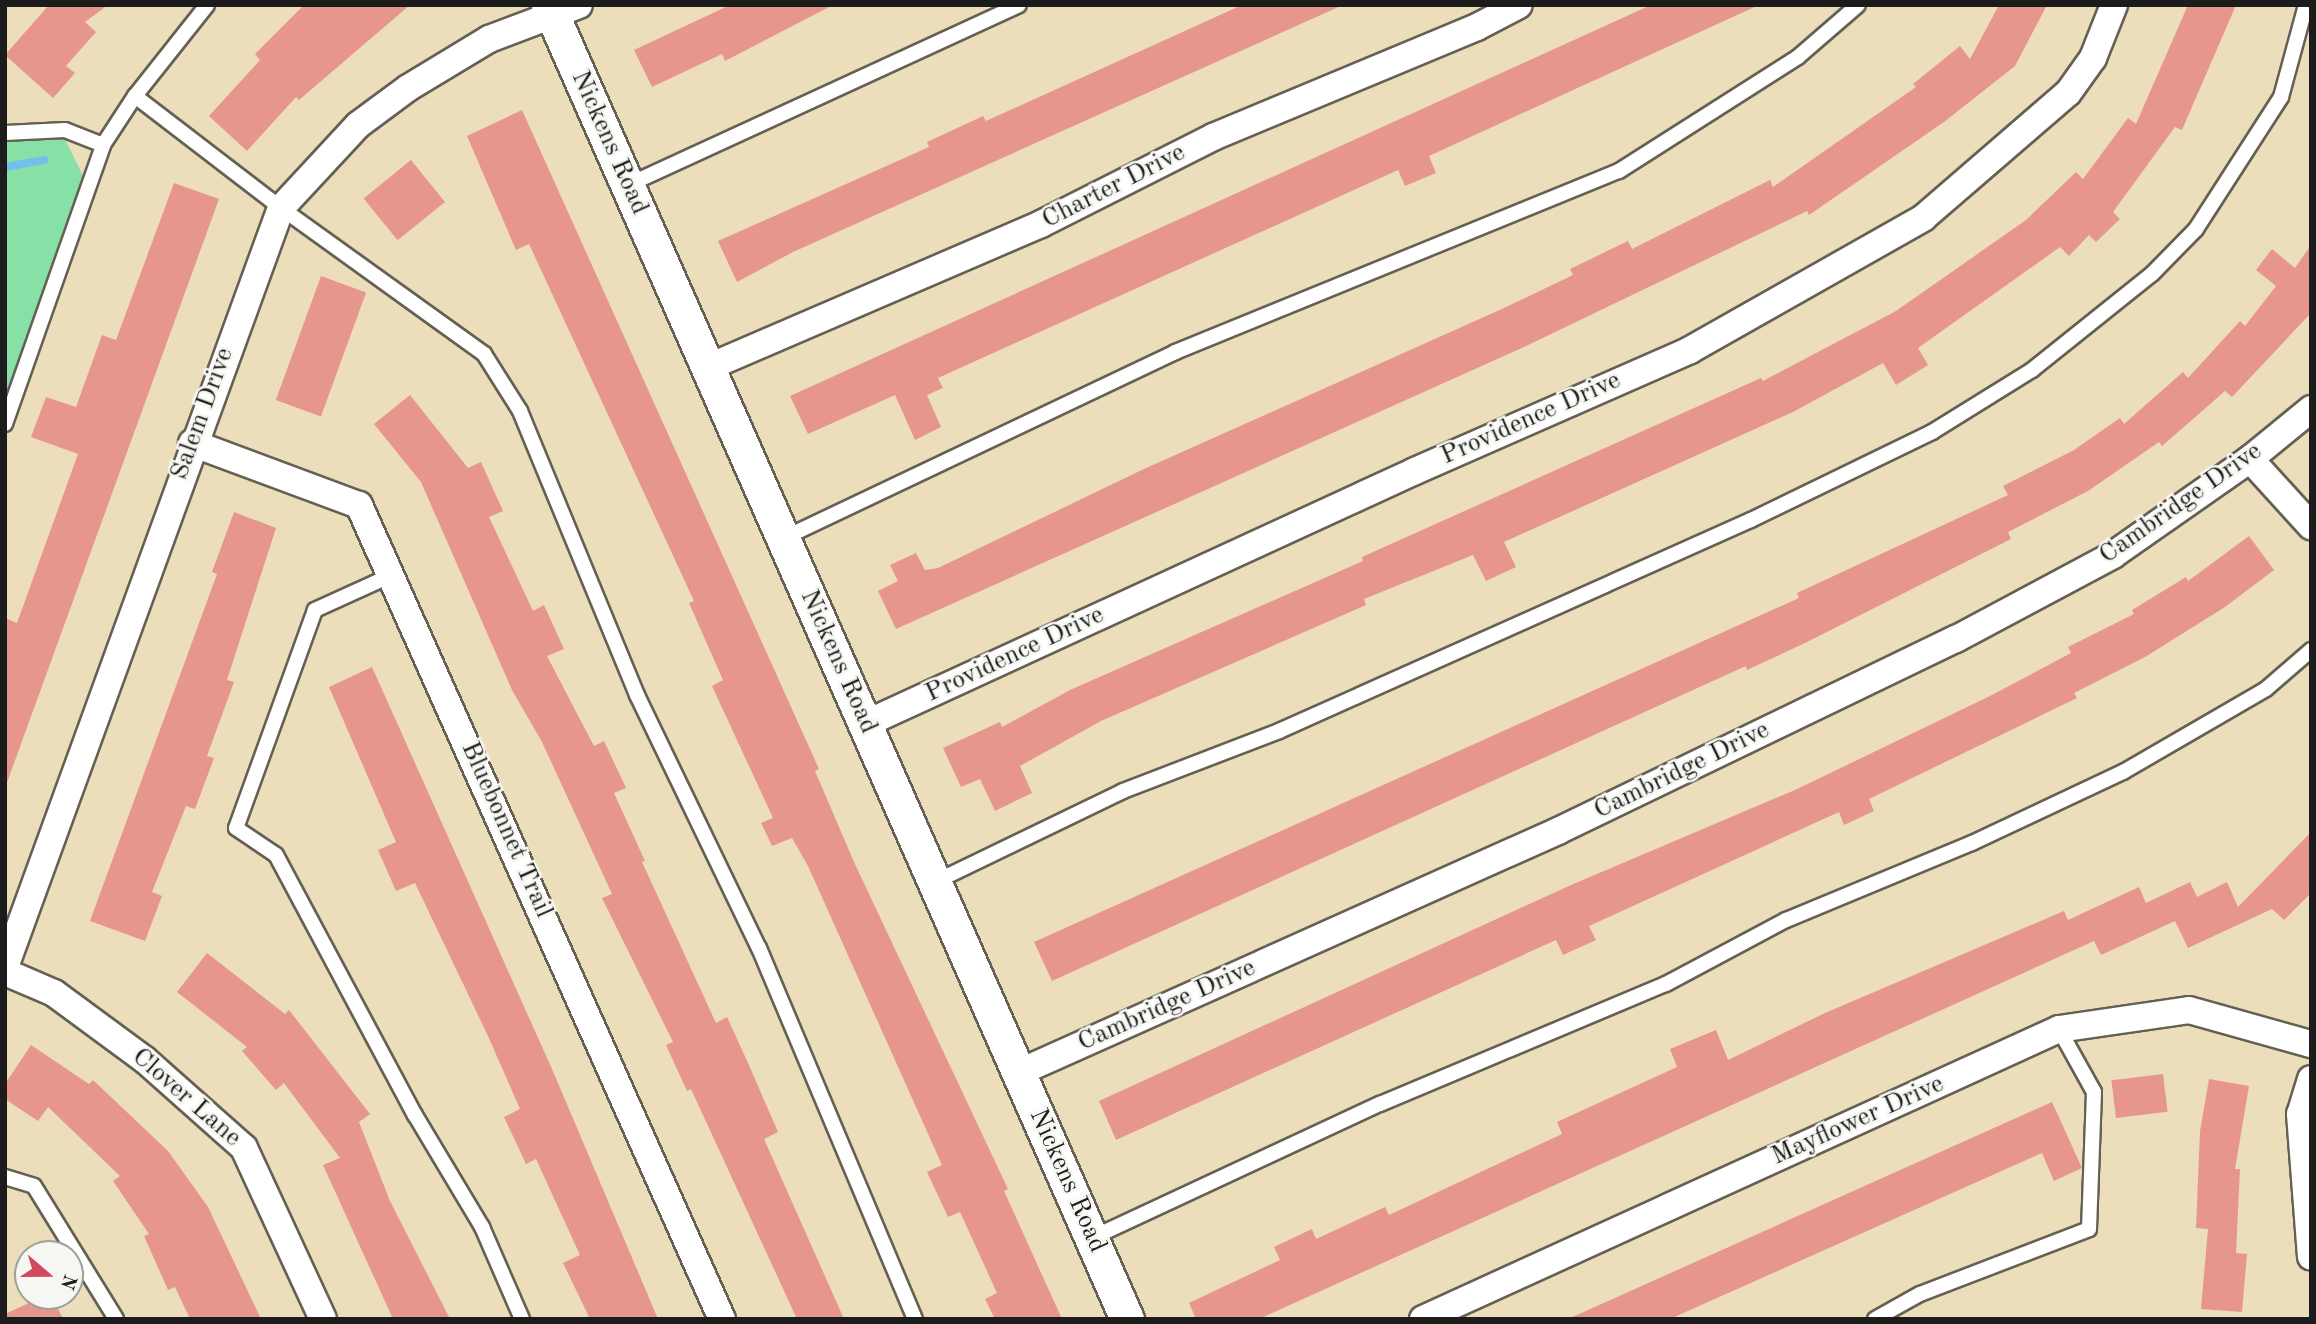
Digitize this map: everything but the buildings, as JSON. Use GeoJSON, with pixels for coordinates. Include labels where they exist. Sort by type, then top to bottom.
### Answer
{"type":"FeatureCollection","features":[{"type":"Feature","properties":{"kind":"street","name":"Charter Drive"},"geometry":{"type":"LineString","coordinates":[[709,367],[1041,224],[1213,137],[1477,27],[1519,5]]}},
{"type":"Feature","properties":{"kind":"street","name":"Providence Drive"},"geometry":{"type":"LineString","coordinates":[[865,724],[1415,471],[1690,350],[1923,218],[2068,93],[2093,58],[2114,5]]}},
{"type":"Feature","properties":{"kind":"street","name":"Nickens Road"},"geometry":{"type":"LineString","coordinates":[[560,9],[628,185],[1127,1319]]}},
{"type":"Feature","properties":{"kind":"street","name":"Salem Drive"},"geometry":{"type":"LineString","coordinates":[[5,969],[192,443],[281,208],[358,125],[408,88],[489,39],[560,9]]}},
{"type":"Feature","properties":{"kind":"street","name":"Cambridge Drive"},"geometry":{"type":"LineString","coordinates":[[1020,1072],[1559,831],[1956,639],[2112,555],[2250,459],[2311,409]]}},
{"type":"Feature","properties":{"kind":"street","name":"Bluebonnet Trail"},"geometry":{"type":"LineString","coordinates":[[192,443],[359,505],[394,574],[722,1319]]}},
{"type":"Feature","properties":{"kind":"street"},"geometry":{"type":"LineString","coordinates":[[2250,459],[2311,526]]}},
{"type":"Feature","properties":{"kind":"street","name":"Clover Lane"},"geometry":{"type":"LineString","coordinates":[[5,969],[54,993],[145,1060],[244,1148],[323,1319]]}},
{"type":"Feature","properties":{"kind":"street","name":"Mayflower Drive"},"geometry":{"type":"LineString","coordinates":[[1423,1319],[2059,1029],[2189,1010],[2311,1044]]}},
{"type":"Feature","properties":{"kind":"street"},"geometry":{"type":"LineString","coordinates":[[2311,1079],[2300,1114],[2311,1257]]}},
{"type":"Feature","properties":{"kind":"lane"},"geometry":{"type":"LineString","coordinates":[[5,424],[103,145],[135,96],[207,5]]}},
{"type":"Feature","properties":{"kind":"lane"},"geometry":{"type":"LineString","coordinates":[[628,185],[1019,5]]}},
{"type":"Feature","properties":{"kind":"lane"},"geometry":{"type":"LineString","coordinates":[[784,538],[1175,352],[1619,171],[1798,57],[1858,5]]}},
{"type":"Feature","properties":{"kind":"lane"},"geometry":{"type":"LineString","coordinates":[[935,882],[1123,790],[1279,731],[1751,520],[1932,432],[2032,370],[2152,274],[2196,229],[2281,97],[2306,5]]}},
{"type":"Feature","properties":{"kind":"lane"},"geometry":{"type":"LineString","coordinates":[[135,96],[281,208],[484,354],[520,411],[637,695],[759,948],[915,1319]]}},
{"type":"Feature","properties":{"kind":"lane"},"geometry":{"type":"LineString","coordinates":[[5,134],[65,130],[103,145]]}},
{"type":"Feature","properties":{"kind":"lane"},"geometry":{"type":"LineString","coordinates":[[394,574],[316,610],[236,828],[276,855],[415,1115],[482,1227],[522,1319]]}},
{"type":"Feature","properties":{"kind":"lane"},"geometry":{"type":"LineString","coordinates":[[1092,1238],[1380,1104],[1666,984],[1786,920],[1972,843],[2123,772],[2266,689],[2311,649]]}},
{"type":"Feature","properties":{"kind":"lane"},"geometry":{"type":"LineString","coordinates":[[1875,1319],[1920,1294],[2089,1229],[2094,1091],[2059,1029]]}},
{"type":"Feature","properties":{"kind":"lane"},"geometry":{"type":"LineString","coordinates":[[5,1177],[34,1185],[116,1319]]}},
{"type":"Feature","properties":{"kind":"green space"},"geometry":{"type":"Polygon","coordinates":[[[5,131],[62,133],[86,182],[5,408],[5,131]]]}},
{"type":"Feature","properties":{"kind":"waterway"},"geometry":{"type":"LineString","coordinates":[[5,167],[44,160]]}}]}
